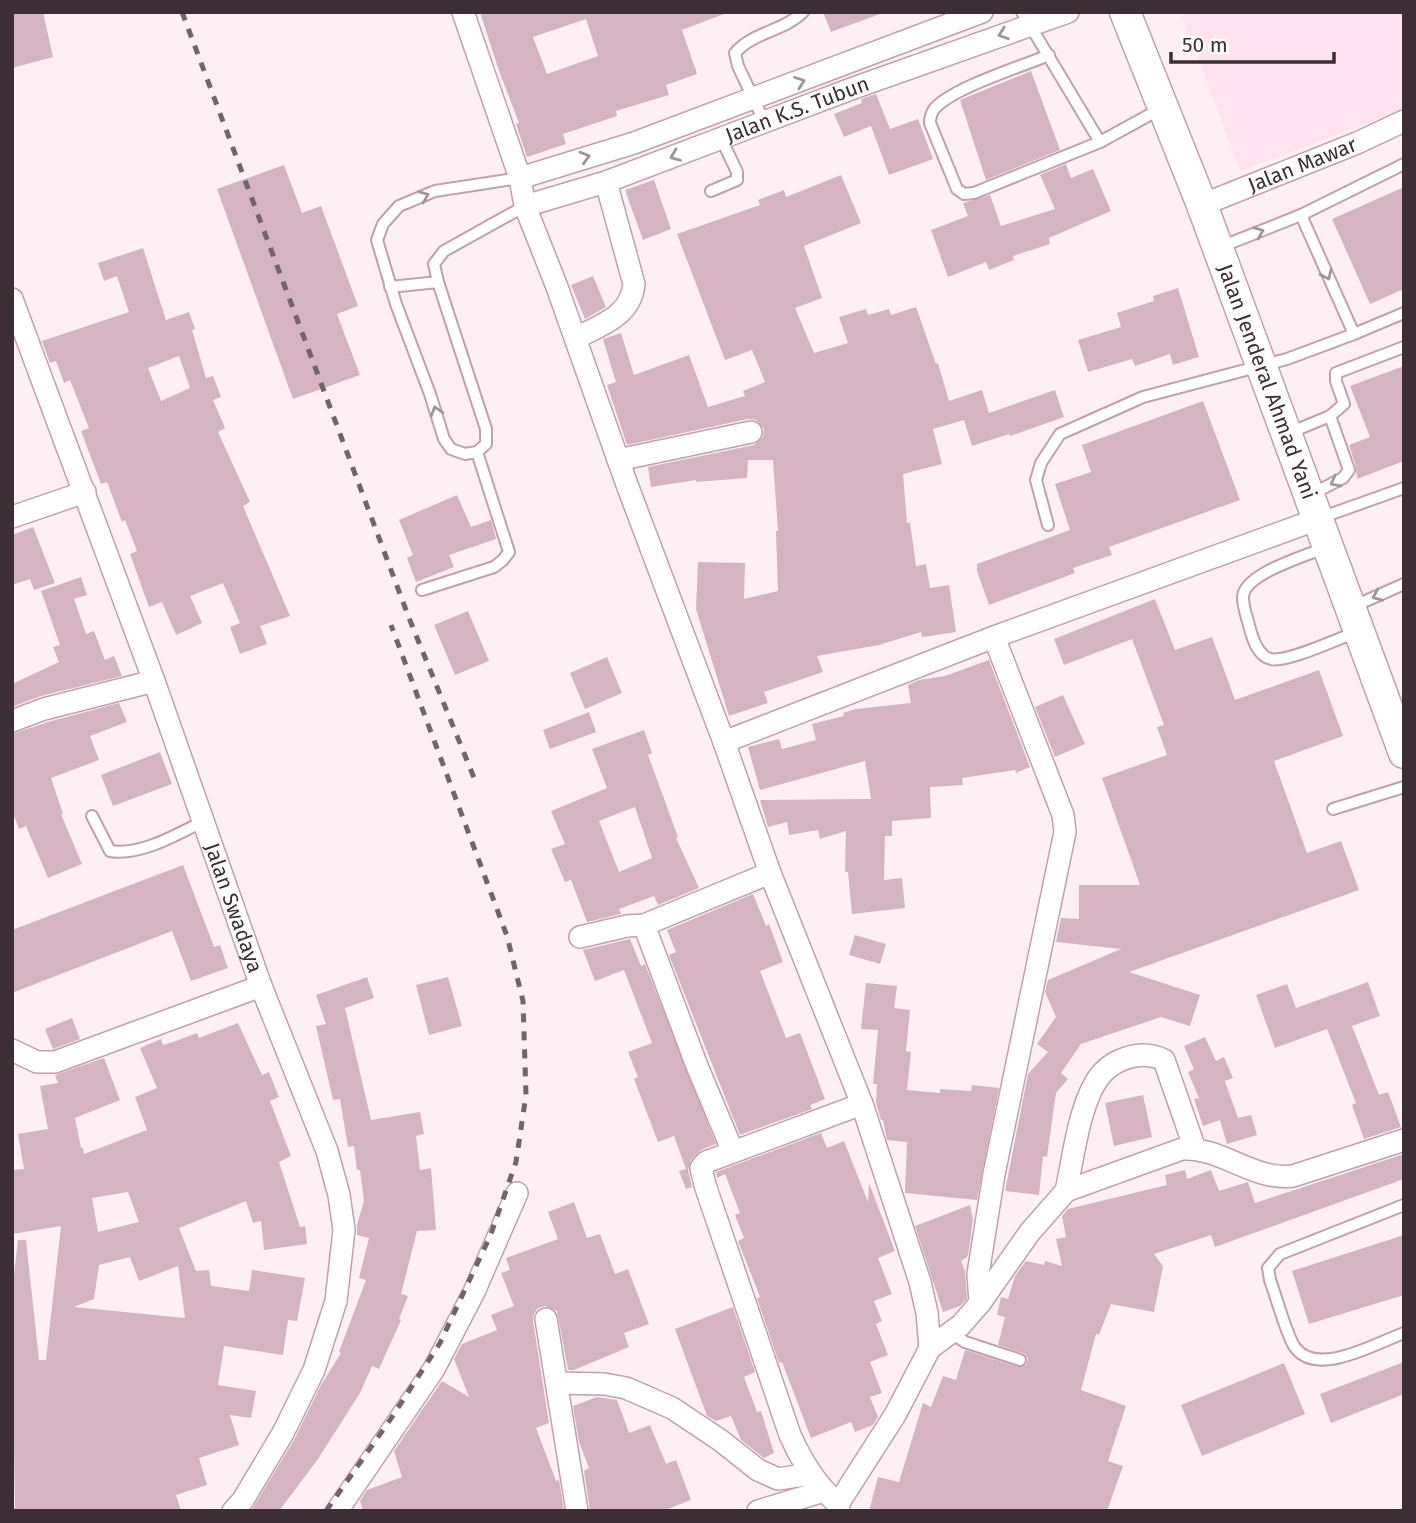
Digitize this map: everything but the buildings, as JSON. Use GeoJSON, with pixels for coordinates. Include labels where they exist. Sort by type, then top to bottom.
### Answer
{"type":"FeatureCollection","features":[{"type":"Feature","properties":{"kind":"main road","name":"Jalan Jenderal Ahmad Yani"},"geometry":{"type":"LineString","coordinates":[[1125,12],[1202,205],[1404,753]]}},
{"type":"Feature","properties":{"kind":"street"},"geometry":{"type":"LineString","coordinates":[[463,12],[520,178],[525,206],[576,338],[618,460],[770,873],[862,1104],[920,1282],[927,1313],[930,1348]]}},
{"type":"Feature","properties":{"kind":"street","name":"Jalan K.S. Tubun"},"geometry":{"type":"LineString","coordinates":[[520,178],[634,143],[982,12]]}},
{"type":"Feature","properties":{"kind":"street","name":"Jalan K.S. Tubun"},"geometry":{"type":"LineString","coordinates":[[525,206],[606,182],[1027,18],[1068,12]]}},
{"type":"Feature","properties":{"kind":"street"},"geometry":{"type":"LineString","coordinates":[[842,66],[850,89]]}},
{"type":"Feature","properties":{"kind":"street","name":"Jalan Mawar"},"geometry":{"type":"LineString","coordinates":[[1202,205],[1357,143],[1404,121]]}},
{"type":"Feature","properties":{"kind":"street"},"geometry":{"type":"LineString","coordinates":[[576,338],[614,319],[624,310],[633,295],[634,284],[606,182]]}},
{"type":"Feature","properties":{"kind":"street","name":"Jalan Swadaya"},"geometry":{"type":"LineString","coordinates":[[12,299],[154,681],[261,986],[327,1152],[339,1195],[344,1230],[337,1301],[314,1370],[283,1433],[243,1500],[233,1511]]}},
{"type":"Feature","properties":{"kind":"street"},"geometry":{"type":"LineString","coordinates":[[618,460],[751,432]]}},
{"type":"Feature","properties":{"kind":"street"},"geometry":{"type":"LineString","coordinates":[[12,517],[85,492]]}},
{"type":"Feature","properties":{"kind":"street"},"geometry":{"type":"LineString","coordinates":[[724,742],[994,637],[1314,507]]}},
{"type":"Feature","properties":{"kind":"street"},"geometry":{"type":"LineString","coordinates":[[980,1303],[978,1274],[994,1174],[1065,832],[1063,815],[994,637]]}},
{"type":"Feature","properties":{"kind":"street"},"geometry":{"type":"LineString","coordinates":[[12,721],[44,709],[154,681]]}},
{"type":"Feature","properties":{"kind":"street"},"geometry":{"type":"LineString","coordinates":[[580,937],[627,926],[644,925],[770,873]]}},
{"type":"Feature","properties":{"kind":"street"},"geometry":{"type":"LineString","coordinates":[[644,925],[697,1066],[733,1152]]}},
{"type":"Feature","properties":{"kind":"street"},"geometry":{"type":"LineString","coordinates":[[12,1050],[37,1062],[55,1062],[261,986]]}},
{"type":"Feature","properties":{"kind":"street"},"geometry":{"type":"LineString","coordinates":[[758,1511],[828,1495],[895,1415],[930,1348],[961,1325],[1030,1233],[1066,1191],[1085,1108],[1094,1084],[1117,1062],[1134,1055],[1153,1055],[1164,1060],[1195,1149]]}},
{"type":"Feature","properties":{"kind":"street"},"geometry":{"type":"LineString","coordinates":[[828,1495],[801,1460],[790,1435],[701,1168],[706,1162],[862,1104]]}},
{"type":"Feature","properties":{"kind":"street"},"geometry":{"type":"LineString","coordinates":[[1066,1191],[1182,1149],[1195,1149],[1223,1157],[1250,1170],[1282,1178],[1404,1140]]}},
{"type":"Feature","properties":{"kind":"street"},"geometry":{"type":"LineString","coordinates":[[337,1511],[434,1368],[474,1292],[517,1193]]}},
{"type":"Feature","properties":{"kind":"street"},"geometry":{"type":"LineString","coordinates":[[546,1319],[577,1511]]}},
{"type":"Feature","properties":{"kind":"street"},"geometry":{"type":"LineString","coordinates":[[557,1383],[604,1384],[626,1388],[672,1408],[720,1440],[758,1470],[828,1495]]}},
{"type":"Feature","properties":{"kind":"lane"},"geometry":{"type":"LineString","coordinates":[[764,121],[752,99],[735,53],[742,45],[791,22],[803,12]]}},
{"type":"Feature","properties":{"kind":"lane"},"geometry":{"type":"LineString","coordinates":[[1027,18],[1100,142]]}},
{"type":"Feature","properties":{"kind":"lane"},"geometry":{"type":"LineString","coordinates":[[1049,55],[970,87],[935,108],[930,116],[930,123],[957,189],[964,194],[974,193],[1100,142],[1162,108]]}},
{"type":"Feature","properties":{"kind":"lane"},"geometry":{"type":"LineString","coordinates":[[711,191],[737,180],[737,172],[721,138]]}},
{"type":"Feature","properties":{"kind":"lane"},"geometry":{"type":"LineString","coordinates":[[1217,248],[1301,215],[1404,163]]}},
{"type":"Feature","properties":{"kind":"lane"},"geometry":{"type":"LineString","coordinates":[[520,178],[435,191],[399,206],[383,225],[377,240],[390,287],[444,439],[452,449],[465,454],[477,452],[486,444],[486,429],[434,264],[444,251],[525,206]]}},
{"type":"Feature","properties":{"kind":"lane"},"geometry":{"type":"LineString","coordinates":[[1301,215],[1354,334]]}},
{"type":"Feature","properties":{"kind":"lane"},"geometry":{"type":"LineString","coordinates":[[390,287],[438,282]]}},
{"type":"Feature","properties":{"kind":"lane"},"geometry":{"type":"LineString","coordinates":[[1048,525],[1036,480],[1041,463],[1060,434],[1143,397],[1260,367],[1354,334],[1404,313]]}},
{"type":"Feature","properties":{"kind":"lane"},"geometry":{"type":"LineString","coordinates":[[1287,434],[1330,416],[1344,404],[1336,373],[1404,347]]}},
{"type":"Feature","properties":{"kind":"lane"},"geometry":{"type":"LineString","coordinates":[[1314,507],[1349,470],[1330,416]]}},
{"type":"Feature","properties":{"kind":"lane"},"geometry":{"type":"LineString","coordinates":[[422,590],[494,567],[509,552],[477,452]]}},
{"type":"Feature","properties":{"kind":"lane"},"geometry":{"type":"LineString","coordinates":[[1314,507],[1404,488]]}},
{"type":"Feature","properties":{"kind":"lane"},"geometry":{"type":"LineString","coordinates":[[1329,546],[1263,573],[1248,585],[1242,596],[1252,637],[1260,653],[1270,659],[1286,658],[1355,619],[1404,584]]}},
{"type":"Feature","properties":{"kind":"lane"},"geometry":{"type":"LineString","coordinates":[[1333,809],[1404,787]]}},
{"type":"Feature","properties":{"kind":"lane"},"geometry":{"type":"LineString","coordinates":[[92,816],[110,851],[121,853],[177,834],[202,822]]}},
{"type":"Feature","properties":{"kind":"lane"},"geometry":{"type":"LineString","coordinates":[[1404,1205],[1280,1254],[1268,1268],[1294,1347],[1316,1360],[1331,1361],[1404,1333]]}},
{"type":"Feature","properties":{"kind":"lane"},"geometry":{"type":"LineString","coordinates":[[951,1333],[965,1342],[1020,1360]]}},
{"type":"Feature","properties":{"kind":"shaded area"},"geometry":{"type":"Polygon","coordinates":[[[1181,12],[1404,12],[1404,110],[1240,171],[1181,12]]]}},
{"type":"Feature","properties":{"kind":"railway"},"geometry":{"type":"LineString","coordinates":[[182,12],[409,618],[477,785]]}},
{"type":"Feature","properties":{"kind":"railway"},"geometry":{"type":"LineString","coordinates":[[326,1511],[440,1343],[491,1234],[516,1162],[526,1095],[523,1001],[507,936],[391,625]]}}]}
